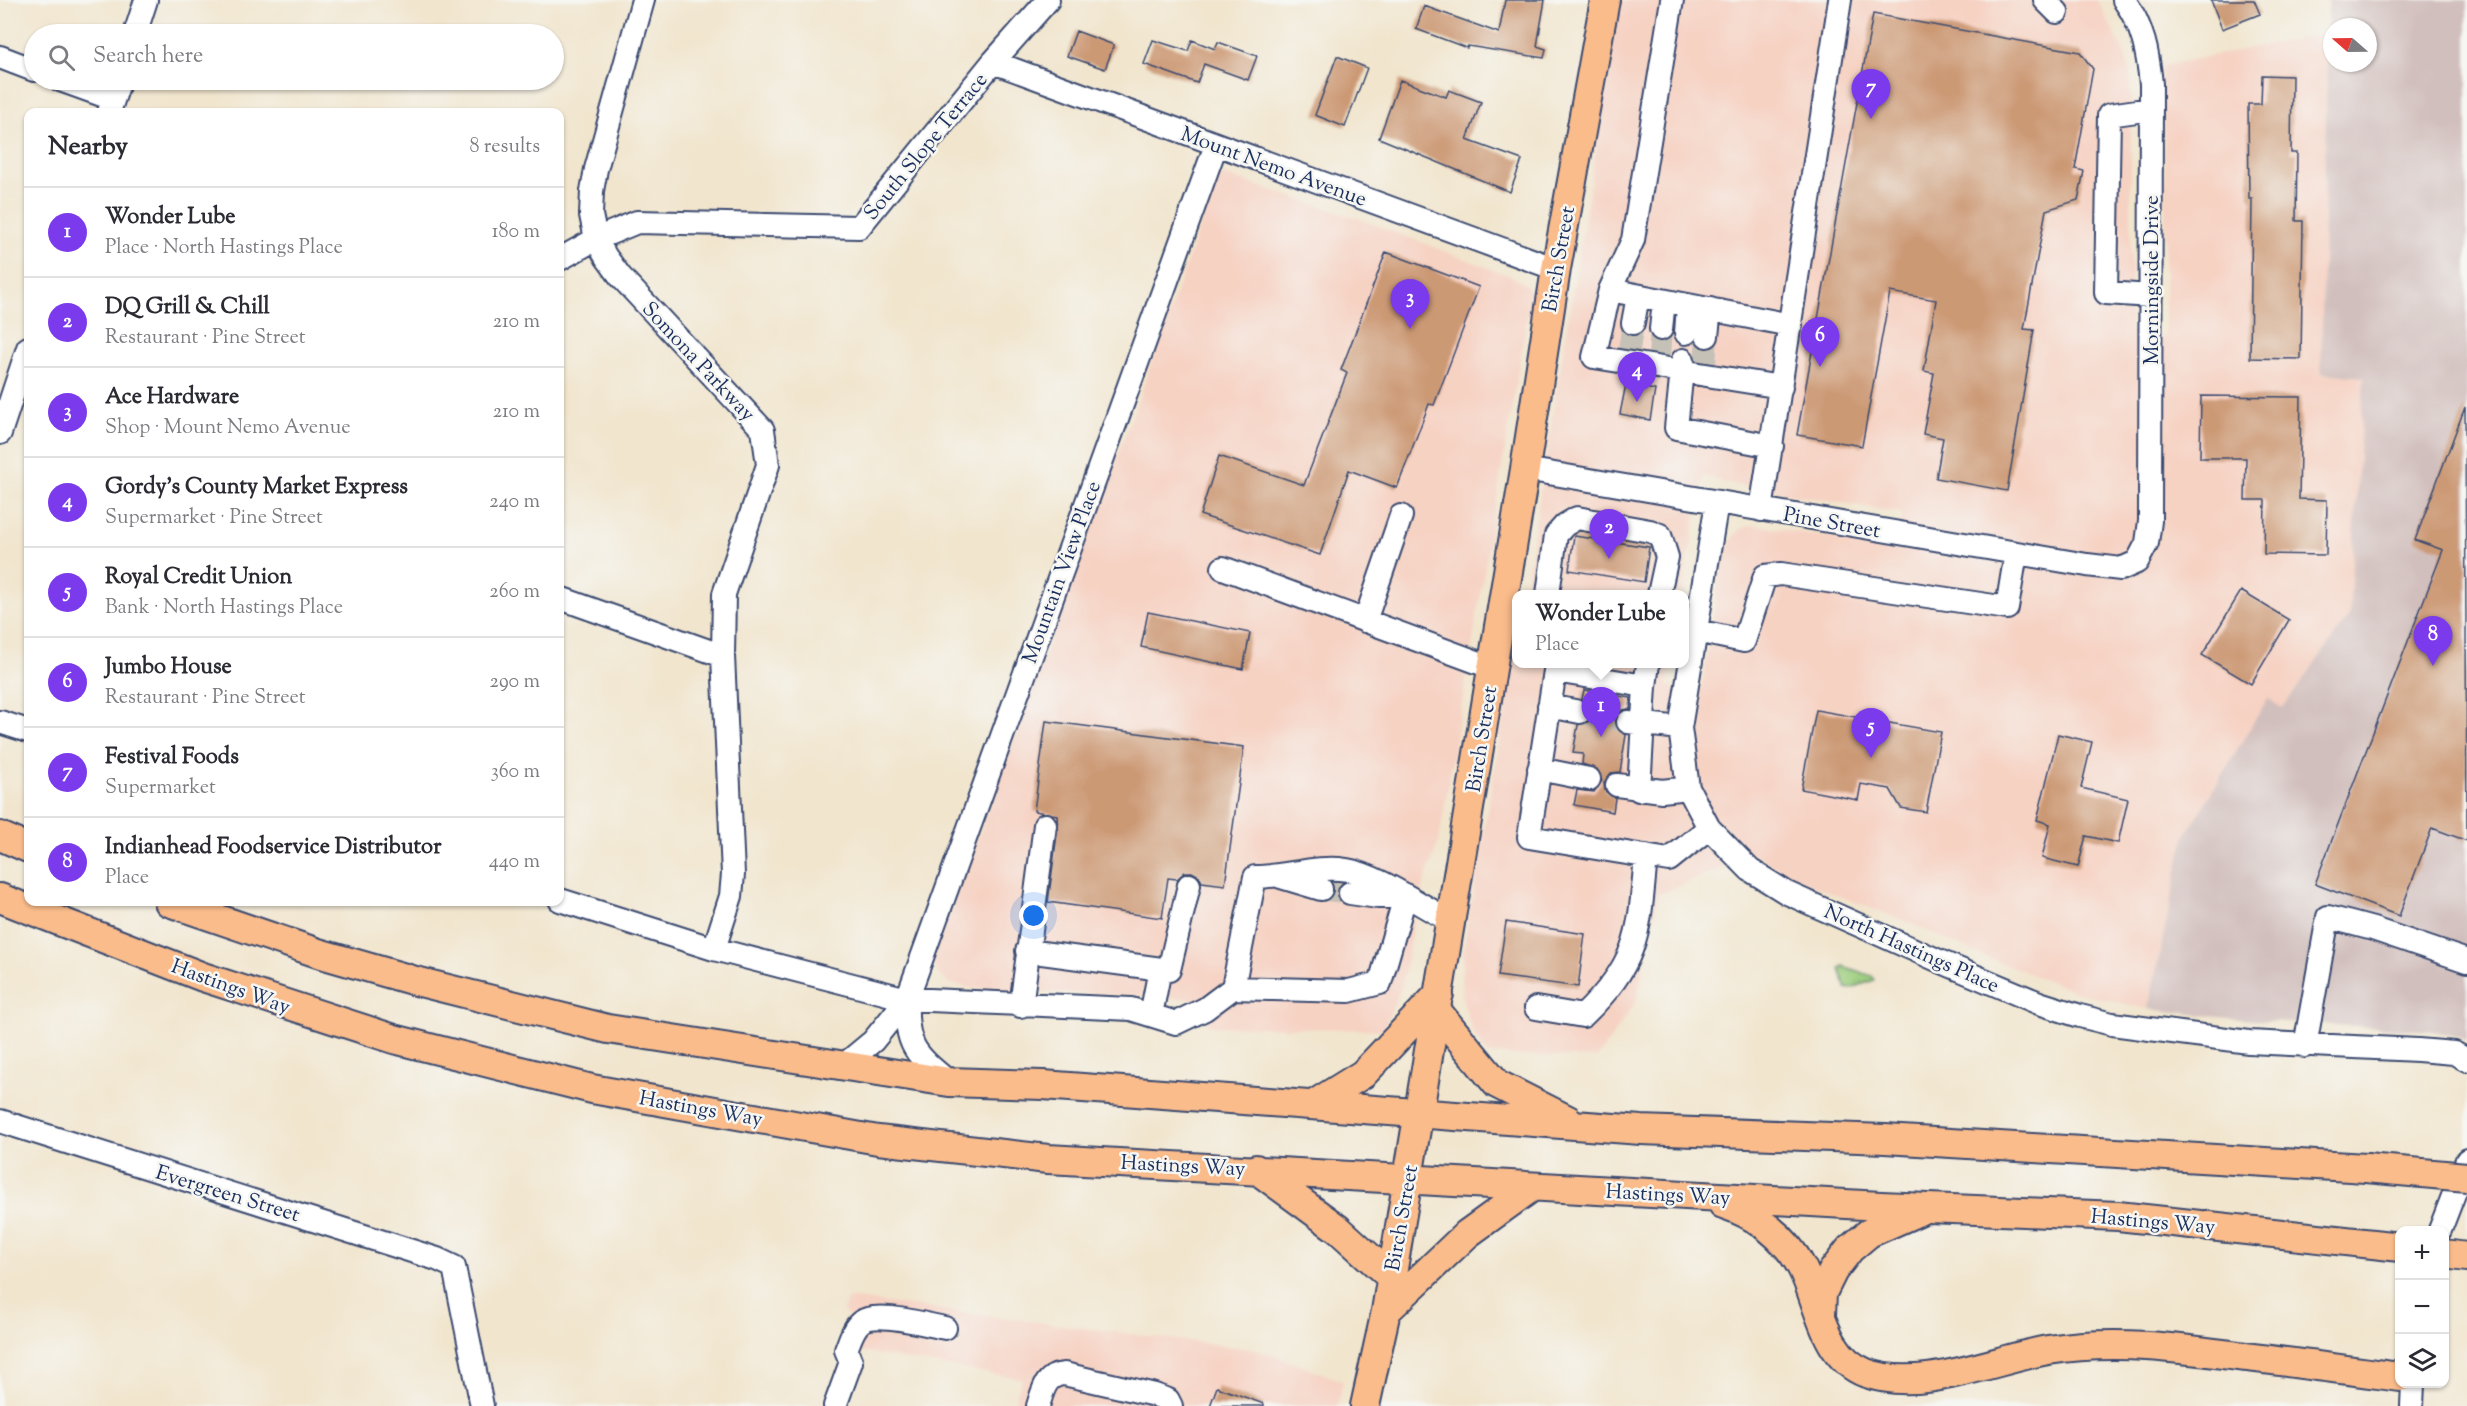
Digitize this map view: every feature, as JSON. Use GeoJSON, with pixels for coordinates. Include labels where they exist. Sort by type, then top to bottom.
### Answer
{"type":"FeatureCollection","features":[{"type":"Feature","properties":{"kind":"main road","name":"Birch Street"},"geometry":{"type":"LineString","coordinates":[[1365,1406],[1392,1276],[1493,668],[1556,269],[1605,0]]}},
{"type":"Feature","properties":{"kind":"main road"},"geometry":{"type":"LineString","coordinates":[[0,836],[24,846]]}},
{"type":"Feature","properties":{"kind":"main road","name":"Hastings Way"},"geometry":{"type":"LineString","coordinates":[[0,898],[202,977],[298,1010],[479,1062],[592,1089],[878,1140],[1048,1159],[1256,1169],[1696,1196],[2118,1216],[2395,1246]]}},
{"type":"Feature","properties":{"kind":"main road"},"geometry":{"type":"LineString","coordinates":[[181,906],[318,953],[520,1008],[608,1029],[949,1082],[1043,1085],[1581,1126],[1885,1139],[2366,1168],[2467,1177]]}},
{"type":"Feature","properties":{"kind":"main road"},"geometry":{"type":"LineString","coordinates":[[1313,1105],[1363,1074],[1437,1002],[1497,1084],[1581,1126]]}},
{"type":"Feature","properties":{"kind":"main road"},"geometry":{"type":"LineString","coordinates":[[1256,1169],[1338,1229],[1392,1276]]}},
{"type":"Feature","properties":{"kind":"main road"},"geometry":{"type":"LineString","coordinates":[[1386,1311],[1467,1234],[1532,1187]]}},
{"type":"Feature","properties":{"kind":"main road"},"geometry":{"type":"LineString","coordinates":[[1696,1196],[1757,1218],[1802,1268],[1835,1349],[1849,1364],[1866,1373],[1907,1380],[1962,1371],[2047,1351],[2101,1344],[2166,1346],[2395,1376]]}},
{"type":"Feature","properties":{"kind":"main road"},"geometry":{"type":"LineString","coordinates":[[1821,1315],[1822,1293],[1833,1271],[1850,1249],[1869,1233],[1926,1208]]}},
{"type":"Feature","properties":{"kind":"main road"},"geometry":{"type":"LineString","coordinates":[[2449,1255],[2467,1257]]}},
{"type":"Feature","properties":{"kind":"street"},"geometry":{"type":"LineString","coordinates":[[138,24],[146,0]]}},
{"type":"Feature","properties":{"kind":"street","name":"Somona Parkway"},"geometry":{"type":"LineString","coordinates":[[643,0],[594,180],[591,215],[596,239],[620,276],[763,430],[768,465],[724,594],[723,656],[733,874],[730,896],[714,949]]}},
{"type":"Feature","properties":{"kind":"street","name":"South Slope Terrace"},"geometry":{"type":"LineString","coordinates":[[596,239],[637,222],[660,220],[860,227],[993,62],[1048,0]]}},
{"type":"Feature","properties":{"kind":"street"},"geometry":{"type":"LineString","coordinates":[[1672,0],[1633,240],[1610,290],[1594,357],[1628,356],[1781,387]]}},
{"type":"Feature","properties":{"kind":"street"},"geometry":{"type":"LineString","coordinates":[[1761,510],[1840,0]]}},
{"type":"Feature","properties":{"kind":"street","name":"Morningside Drive"},"geometry":{"type":"LineString","coordinates":[[2124,0],[2134,13],[2147,48],[2151,109],[2150,521],[2147,543],[2137,562]]}},
{"type":"Feature","properties":{"kind":"street"},"geometry":{"type":"LineString","coordinates":[[0,57],[24,66]]}},
{"type":"Feature","properties":{"kind":"street","name":"Mount Nemo Avenue"},"geometry":{"type":"LineString","coordinates":[[993,62],[1556,269]]}},
{"type":"Feature","properties":{"kind":"street"},"geometry":{"type":"LineString","coordinates":[[92,90],[114,97]]}},
{"type":"Feature","properties":{"kind":"street"},"geometry":{"type":"LineString","coordinates":[[2151,109],[2109,115],[2106,293],[2151,296]]}},
{"type":"Feature","properties":{"kind":"street","name":"Mountain View Place"},"geometry":{"type":"LineString","coordinates":[[844,1065],[873,1041],[907,999],[1216,145]]}},
{"type":"Feature","properties":{"kind":"street"},"geometry":{"type":"LineString","coordinates":[[564,257],[596,239]]}},
{"type":"Feature","properties":{"kind":"street"},"geometry":{"type":"LineString","coordinates":[[1610,290],[1791,325]]}},
{"type":"Feature","properties":{"kind":"street"},"geometry":{"type":"LineString","coordinates":[[1634,323],[1638,296]]}},
{"type":"Feature","properties":{"kind":"street"},"geometry":{"type":"LineString","coordinates":[[1661,329],[1664,301]]}},
{"type":"Feature","properties":{"kind":"street"},"geometry":{"type":"LineString","coordinates":[[1696,334],[1699,307]]}},
{"type":"Feature","properties":{"kind":"street"},"geometry":{"type":"LineString","coordinates":[[0,433],[13,403],[24,363]]}},
{"type":"Feature","properties":{"kind":"street"},"geometry":{"type":"LineString","coordinates":[[1694,368],[1676,428],[1772,446]]}},
{"type":"Feature","properties":{"kind":"street","name":"Pine Street"},"geometry":{"type":"LineString","coordinates":[[1525,469],[2121,569],[2137,562]]}},
{"type":"Feature","properties":{"kind":"street","name":"North Hastings Place"},"geometry":{"type":"LineString","coordinates":[[1689,666],[1717,502]]}},
{"type":"Feature","properties":{"kind":"street"},"geometry":{"type":"LineString","coordinates":[[1365,621],[1401,516]]}},
{"type":"Feature","properties":{"kind":"street"},"geometry":{"type":"LineString","coordinates":[[1549,590],[1556,535],[1565,525],[1577,518],[1650,531],[1660,535],[1666,557],[1660,590]]}},
{"type":"Feature","properties":{"kind":"street"},"geometry":{"type":"LineString","coordinates":[[1692,645],[1744,641],[1765,576],[1781,574],[2007,608],[2016,553]]}},
{"type":"Feature","properties":{"kind":"street"},"geometry":{"type":"LineString","coordinates":[[1223,568],[1493,668]]}},
{"type":"Feature","properties":{"kind":"street"},"geometry":{"type":"LineString","coordinates":[[564,599],[723,656]]}},
{"type":"Feature","properties":{"kind":"street"},"geometry":{"type":"LineString","coordinates":[[1645,686],[1550,668],[1550,706],[1529,837],[1669,860],[1709,828]]}},
{"type":"Feature","properties":{"kind":"street"},"geometry":{"type":"LineString","coordinates":[[1647,668],[1635,723],[1628,787],[1662,791],[1688,788]]}},
{"type":"Feature","properties":{"kind":"street","name":"North Hastings Place"},"geometry":{"type":"LineString","coordinates":[[1689,668],[1680,728],[1688,788],[1709,828],[1750,870],[1787,893],[2039,1003],[2112,1024],[2305,1046],[2454,1053],[2467,1060]]}},
{"type":"Feature","properties":{"kind":"street"},"geometry":{"type":"LineString","coordinates":[[1550,706],[1580,712]]}},
{"type":"Feature","properties":{"kind":"street"},"geometry":{"type":"LineString","coordinates":[[0,722],[24,730]]}},
{"type":"Feature","properties":{"kind":"street"},"geometry":{"type":"LineString","coordinates":[[1635,723],[1680,728]]}},
{"type":"Feature","properties":{"kind":"street"},"geometry":{"type":"LineString","coordinates":[[1539,769],[1589,779]]}},
{"type":"Feature","properties":{"kind":"street"},"geometry":{"type":"LineString","coordinates":[[1021,1006],[1045,825]]}},
{"type":"Feature","properties":{"kind":"street"},"geometry":{"type":"LineString","coordinates":[[1536,1008],[1582,1016],[1615,981],[1630,957],[1639,928],[1646,856]]}},
{"type":"Feature","properties":{"kind":"street"},"geometry":{"type":"LineString","coordinates":[[1233,988],[1255,877],[1281,877],[1312,869],[1348,870],[1381,881],[1405,897],[1451,921]]}},
{"type":"Feature","properties":{"kind":"street"},"geometry":{"type":"LineString","coordinates":[[1281,877],[1308,887],[1321,889]]}},
{"type":"Feature","properties":{"kind":"street"},"geometry":{"type":"LineString","coordinates":[[1027,951],[1169,969],[1189,885]]}},
{"type":"Feature","properties":{"kind":"street"},"geometry":{"type":"LineString","coordinates":[[1350,893],[1378,897],[1405,897]]}},
{"type":"Feature","properties":{"kind":"street"},"geometry":{"type":"LineString","coordinates":[[564,901],[714,949],[907,999],[1021,1006],[1131,1009],[1176,1023],[1205,1009],[1233,988],[1349,991],[1380,983],[1405,897]]}},
{"type":"Feature","properties":{"kind":"street"},"geometry":{"type":"LineString","coordinates":[[2305,1046],[2328,918],[2373,929],[2467,961]]}},
{"type":"Feature","properties":{"kind":"street"},"geometry":{"type":"LineString","coordinates":[[1151,1015],[1160,969]]}},
{"type":"Feature","properties":{"kind":"street","name":"Mountain View Place"},"geometry":{"type":"LineString","coordinates":[[907,999],[908,1022],[917,1056],[949,1082]]}},
{"type":"Feature","properties":{"kind":"street","name":"Evergreen Street"},"geometry":{"type":"LineString","coordinates":[[0,1121],[437,1259],[454,1268],[482,1406]]}},
{"type":"Feature","properties":{"kind":"street"},"geometry":{"type":"LineString","coordinates":[[2442,1226],[2467,1160]]}},
{"type":"Feature","properties":{"kind":"street"},"geometry":{"type":"LineString","coordinates":[[835,1406],[850,1362],[846,1350],[854,1331],[866,1318],[880,1317],[945,1328]]}},
{"type":"Feature","properties":{"kind":"street"},"geometry":{"type":"LineString","coordinates":[[1038,1406],[1047,1381],[1055,1374],[1064,1374],[1155,1395],[1168,1400],[1171,1406]]}},
{"type":"Feature","properties":{"kind":"street"},"geometry":{"type":"LineString","coordinates":[[2412,1406],[2413,1388]]}},
{"type":"Feature","properties":{"kind":"shaded area"},"geometry":{"type":"Polygon","coordinates":[[[1620,0],[2097,0],[2122,47],[2129,67],[2131,332],[2165,338],[2165,170],[2161,66],[2323,34],[2323,72],[2326,72],[2321,373],[2364,377],[2349,616],[2281,710],[2268,699],[2184,838],[2148,1009],[2086,995],[1981,955],[1912,924],[1814,886],[1770,865],[1756,854],[1659,894],[1636,1002],[1597,1058],[1487,1054],[1473,1033],[1463,1001],[1461,981],[1464,946],[1512,667],[1670,668],[1667,686],[1701,691],[1722,560],[1730,541],[1741,529],[1754,525],[1898,548],[1902,513],[1726,483],[1704,475],[1683,590],[1525,590],[1620,0]]]}},
{"type":"Feature","properties":{"kind":"shaded area"},"geometry":{"type":"Polygon","coordinates":[[[2328,0],[2467,0],[2467,1039],[2434,1031],[2238,1019],[2148,1009],[2184,838],[2268,698],[2282,709],[2349,616],[2364,377],[2321,373],[2327,72],[2377,72],[2377,18],[2328,18],[2328,0]]]}},
{"type":"Feature","properties":{"kind":"shaded area"},"geometry":{"type":"Polygon","coordinates":[[[1224,175],[1357,218],[1515,278],[1528,287],[1531,294],[1439,840],[1417,903],[1402,985],[1383,1030],[1207,1026],[1207,1020],[1189,999],[972,988],[949,983],[939,975],[934,964],[935,953],[1215,183],[1224,175]]]}},
{"type":"Feature","properties":{"kind":"shaded area"},"geometry":{"type":"Polygon","coordinates":[[[848,1298],[1257,1350],[1343,1381],[1337,1406],[1013,1406],[1022,1379],[851,1350],[849,1318],[843,1311],[848,1298]]]}},
{"type":"Feature","properties":{"kind":"green space"},"geometry":{"type":"Polygon","coordinates":[[[1843,966],[1872,976],[1874,980],[1850,989],[1846,988],[1840,969],[1843,966]]]}},
{"type":"Feature","properties":{"kind":"building"},"geometry":{"type":"Polygon","coordinates":[[[1505,0],[1545,0],[1537,46],[1546,49],[1544,58],[1468,46],[1467,48],[1416,29],[1424,6],[1499,33],[1505,0]]]}},
{"type":"Feature","properties":{"kind":"building"},"geometry":{"type":"Polygon","coordinates":[[[2211,0],[2254,0],[2260,14],[2222,29],[2211,0]]]}},
{"type":"Feature","properties":{"kind":"building"},"geometry":{"type":"Polygon","coordinates":[[[1873,14],[2080,52],[2093,69],[2075,169],[2084,171],[2078,200],[2046,210],[2024,329],[2034,330],[2007,491],[1936,478],[1943,438],[1923,434],[1934,373],[1924,371],[1936,300],[1890,292],[1862,446],[1797,435],[1873,14]]]}},
{"type":"Feature","properties":{"kind":"building"},"geometry":{"type":"Polygon","coordinates":[[[1076,31],[1114,45],[1105,69],[1067,56],[1076,31]]]}},
{"type":"Feature","properties":{"kind":"building"},"geometry":{"type":"Polygon","coordinates":[[[1153,40],[1188,51],[1192,40],[1215,49],[1218,42],[1257,56],[1248,80],[1204,64],[1197,83],[1144,64],[1153,40]]]}},
{"type":"Feature","properties":{"kind":"building"},"geometry":{"type":"Polygon","coordinates":[[[1337,56],[1367,68],[1345,127],[1315,115],[1337,56]]]}},
{"type":"Feature","properties":{"kind":"building"},"geometry":{"type":"Polygon","coordinates":[[[2262,75],[2292,76],[2291,153],[2297,153],[2296,221],[2303,221],[2301,359],[2250,358],[2252,199],[2249,199],[2248,104],[2261,104],[2262,75]]]}},
{"type":"Feature","properties":{"kind":"building"},"geometry":{"type":"Polygon","coordinates":[[[1400,80],[1446,97],[1449,90],[1481,102],[1467,140],[1522,160],[1510,192],[1379,138],[1400,80]]]}},
{"type":"Feature","properties":{"kind":"building"},"geometry":{"type":"Polygon","coordinates":[[[1386,252],[1479,287],[1434,405],[1429,404],[1397,488],[1349,470],[1320,555],[1200,515],[1219,456],[1304,485],[1347,373],[1341,370],[1386,252]]]}},
{"type":"Feature","properties":{"kind":"building"},"geometry":{"type":"Polygon","coordinates":[[[1626,384],[1655,390],[1650,420],[1620,414],[1626,384]]]}},
{"type":"Feature","properties":{"kind":"building"},"geometry":{"type":"Polygon","coordinates":[[[2201,396],[2301,397],[2299,499],[2327,500],[2326,555],[2264,554],[2265,500],[2245,500],[2246,458],[2200,458],[2201,396]]]}},
{"type":"Feature","properties":{"kind":"building"},"geometry":{"type":"Polygon","coordinates":[[[2465,407],[2467,841],[2432,828],[2399,916],[2315,884],[2443,550],[2415,540],[2465,407]]]}},
{"type":"Feature","properties":{"kind":"building"},"geometry":{"type":"Polygon","coordinates":[[[1574,536],[1649,547],[1644,582],[1569,570],[1574,536]]]}},
{"type":"Feature","properties":{"kind":"building"},"geometry":{"type":"Polygon","coordinates":[[[2241,591],[2289,620],[2251,684],[2202,655],[2241,591]]]}},
{"type":"Feature","properties":{"kind":"building"},"geometry":{"type":"Polygon","coordinates":[[[1148,612],[1250,633],[1243,669],[1141,647],[1148,612]]]}},
{"type":"Feature","properties":{"kind":"building"},"geometry":{"type":"Polygon","coordinates":[[[1584,690],[1631,698],[1630,709],[1622,710],[1615,720],[1616,728],[1626,735],[1620,772],[1611,773],[1604,783],[1605,791],[1615,798],[1613,812],[1574,805],[1577,790],[1594,792],[1602,781],[1597,769],[1582,764],[1583,754],[1573,753],[1578,725],[1590,721],[1593,714],[1589,702],[1582,699],[1584,690]]]}},
{"type":"Feature","properties":{"kind":"building"},"geometry":{"type":"Polygon","coordinates":[[[1816,710],[1941,732],[1926,812],[1901,808],[1890,789],[1861,784],[1858,800],[1801,789],[1816,710]]]}},
{"type":"Feature","properties":{"kind":"building"},"geometry":{"type":"Polygon","coordinates":[[[1046,721],[1244,747],[1225,885],[1202,882],[1199,876],[1192,872],[1185,872],[1177,879],[1168,878],[1162,918],[1048,902],[1058,827],[1057,815],[1034,811],[1046,721]]]}},
{"type":"Feature","properties":{"kind":"building"},"geometry":{"type":"Polygon","coordinates":[[[2058,734],[2092,742],[2081,788],[2128,799],[2118,843],[2086,836],[2078,867],[2042,858],[2050,824],[2037,820],[2058,734]]]}},
{"type":"Feature","properties":{"kind":"building"},"geometry":{"type":"Polygon","coordinates":[[[1506,922],[1585,934],[1578,987],[1498,976],[1506,922]]]}},
{"type":"Feature","properties":{"kind":"building"},"geometry":{"type":"Polygon","coordinates":[[[1217,1387],[1264,1404],[1264,1406],[1210,1406],[1217,1387]]]}},
{"type":"Feature","properties":{"kind":"tunnel"},"geometry":{"type":"LineString","coordinates":[[1629,350],[1633,323]]}},
{"type":"Feature","properties":{"kind":"tunnel"},"geometry":{"type":"LineString","coordinates":[[1659,356],[1661,329]]}},
{"type":"Feature","properties":{"kind":"tunnel"},"geometry":{"type":"LineString","coordinates":[[1705,364],[1707,336]]}},
{"type":"Feature","properties":{"kind":"tunnel"},"geometry":{"type":"LineString","coordinates":[[1580,712],[1628,722]]}},
{"type":"Feature","properties":{"kind":"tunnel"},"geometry":{"type":"LineString","coordinates":[[1321,889],[1350,893]]}},
{"type":"Feature","properties":{"kind":"place","name":"Festival Foods"},"geometry":{"type":"Point","coordinates":[1871,119]}},
{"type":"Feature","properties":{"kind":"place","name":"Ace Hardware"},"geometry":{"type":"Point","coordinates":[1410,329]}},
{"type":"Feature","properties":{"kind":"place","name":"Jumbo House"},"geometry":{"type":"Point","coordinates":[1820,367]}},
{"type":"Feature","properties":{"kind":"place","name":"Gordy's County Market Express"},"geometry":{"type":"Point","coordinates":[1637,402]}},
{"type":"Feature","properties":{"kind":"place","name":"DQ Grill & Chill"},"geometry":{"type":"Point","coordinates":[1609,559]}},
{"type":"Feature","properties":{"kind":"place","name":"Indianhead Foodservice Distributor"},"geometry":{"type":"Point","coordinates":[2433,666]}},
{"type":"Feature","properties":{"kind":"place","name":"Wonder Lube"},"geometry":{"type":"Point","coordinates":[1601,737]}},
{"type":"Feature","properties":{"kind":"place","name":"Royal Credit Union"},"geometry":{"type":"Point","coordinates":[1871,758]}}]}
